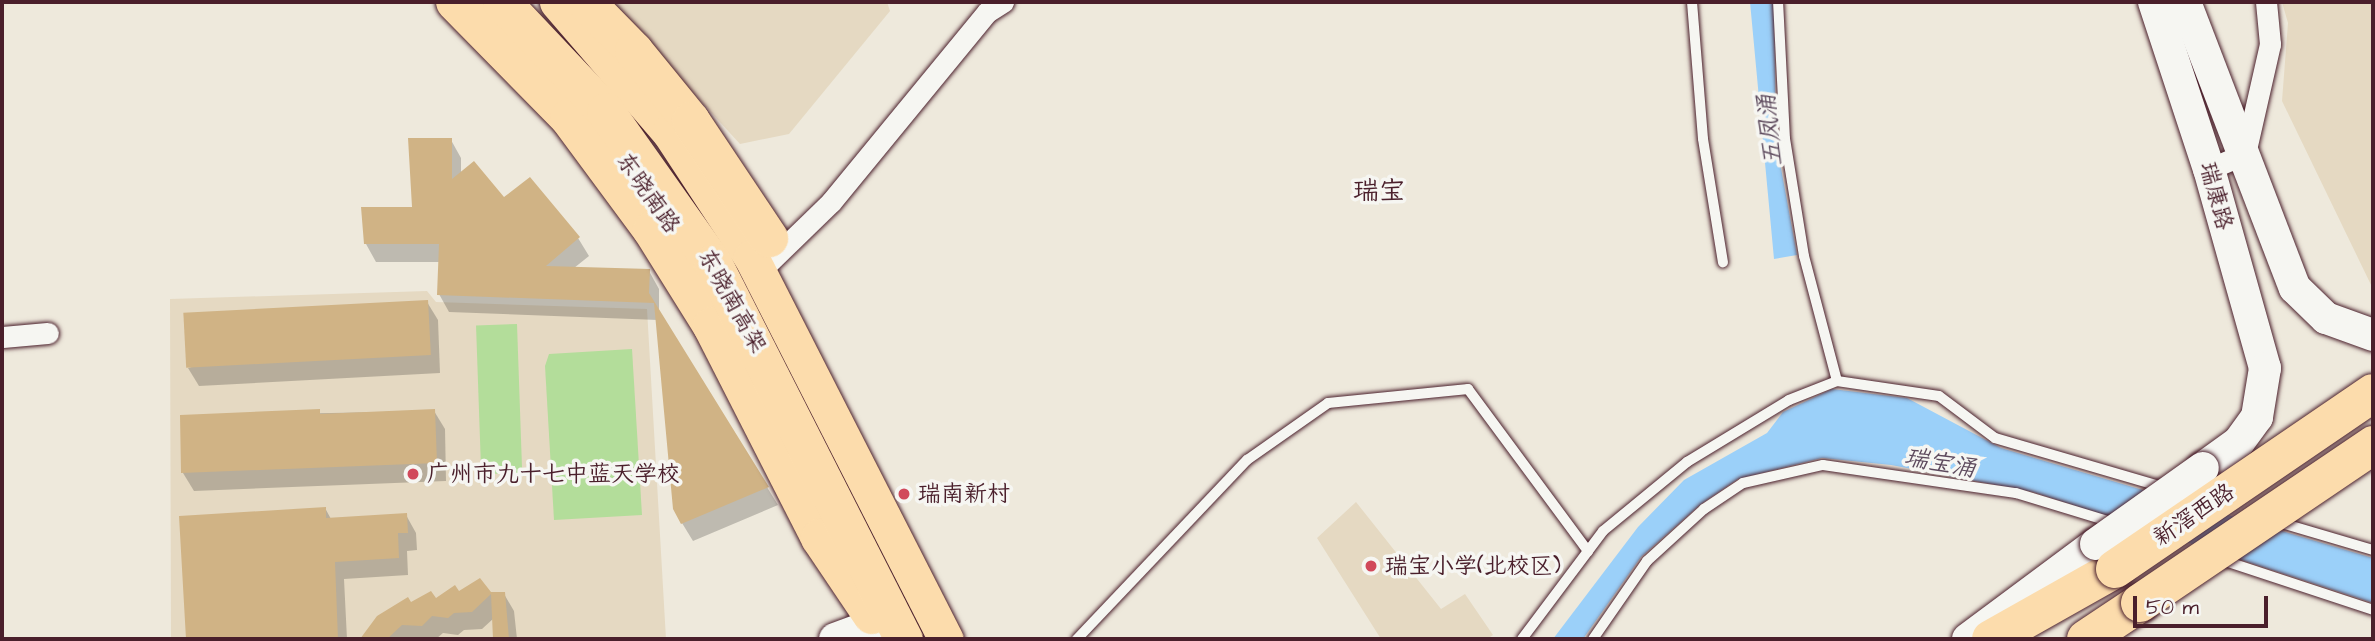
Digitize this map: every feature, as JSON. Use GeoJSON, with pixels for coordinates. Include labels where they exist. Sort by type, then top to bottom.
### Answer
{"type":"FeatureCollection","features":[{"type":"Feature","properties":{"kind":"highway"},"geometry":{"type":"LineString","coordinates":[[455,2],[539,85],[610,171],[693,292],[820,538],[889,634]]}},
{"type":"Feature","properties":{"kind":"highway","name":"东晓南高架"},"geometry":{"type":"LineString","coordinates":[[502,2],[606,112],[713,263],[889,634]]}},
{"type":"Feature","properties":{"kind":"highway","name":"东晓南高架"},"geometry":{"type":"LineString","coordinates":[[538,2],[635,111],[736,255],[930,639]]}},
{"type":"Feature","properties":{"kind":"highway"},"geometry":{"type":"LineString","coordinates":[[586,2],[684,112],[764,255]]}},
{"type":"Feature","properties":{"kind":"highway","name":"新滘西路"},"geometry":{"type":"LineString","coordinates":[[1993,638],[2105,556],[2373,393]]}},
{"type":"Feature","properties":{"kind":"highway","name":"新滘西路"},"geometry":{"type":"LineString","coordinates":[[2086,639],[2373,445]]}},
{"type":"Feature","properties":{"kind":"highway"},"geometry":{"type":"LineString","coordinates":[[1993,638],[2059,571]]}},
{"type":"Feature","properties":{"kind":"highway"},"geometry":{"type":"LineString","coordinates":[[2100,639],[2140,603]]}},
{"type":"Feature","properties":{"kind":"main road","name":"东晓南路"},"geometry":{"type":"LineString","coordinates":[[482,2],[580,103],[688,249],[744,350],[889,634]]}},
{"type":"Feature","properties":{"kind":"main road"},"geometry":{"type":"LineString","coordinates":[[557,2],[669,132],[764,255],[946,639]]}},
{"type":"Feature","properties":{"kind":"main road","name":"瑞康路"},"geometry":{"type":"LineString","coordinates":[[2105,556],[2203,468],[2239,442],[2256,417],[2263,393],[2265,369],[2257,333],[2209,169],[2154,2]]}},
{"type":"Feature","properties":{"kind":"main road","name":"瑞康路"},"geometry":{"type":"LineString","coordinates":[[2185,2],[2295,288],[2326,318],[2373,335]]}},
{"type":"Feature","properties":{"kind":"main road"},"geometry":{"type":"LineString","coordinates":[[2059,571],[2105,556]]}},
{"type":"Feature","properties":{"kind":"main road"},"geometry":{"type":"LineString","coordinates":[[2112,639],[2140,603]]}},
{"type":"Feature","properties":{"kind":"main road"},"geometry":{"type":"LineString","coordinates":[[835,639],[889,634]]}},
{"type":"Feature","properties":{"kind":"street"},"geometry":{"type":"LineString","coordinates":[[764,255],[831,202],[987,12],[1003,2]]}},
{"type":"Feature","properties":{"kind":"street"},"geometry":{"type":"LineString","coordinates":[[2209,169],[2245,154],[2270,44],[2266,2]]}},
{"type":"Feature","properties":{"kind":"street"},"geometry":{"type":"LineString","coordinates":[[2,337],[48,333]]}},
{"type":"Feature","properties":{"kind":"lane"},"geometry":{"type":"LineString","coordinates":[[1692,2],[1703,139],[1724,262]]}},
{"type":"Feature","properties":{"kind":"lane"},"geometry":{"type":"LineString","coordinates":[[1778,2],[1789,165],[1804,256],[1837,381]]}},
{"type":"Feature","properties":{"kind":"lane"},"geometry":{"type":"LineString","coordinates":[[1522,639],[1603,531],[1687,461],[1789,400],[1837,381],[1939,396],[1995,438],[2234,508]]}},
{"type":"Feature","properties":{"kind":"lane"},"geometry":{"type":"LineString","coordinates":[[1077,639],[1247,460],[1328,403],[1468,389],[1588,551]]}},
{"type":"Feature","properties":{"kind":"lane"},"geometry":{"type":"LineString","coordinates":[[1593,639],[1647,561],[1703,509],[1743,483],[1823,465],[2016,493],[2179,545]]}},
{"type":"Feature","properties":{"kind":"lane"},"geometry":{"type":"LineString","coordinates":[[2247,512],[2373,550]]}},
{"type":"Feature","properties":{"kind":"lane"},"geometry":{"type":"LineString","coordinates":[[2192,550],[2373,610]]}},
{"type":"Feature","properties":{"kind":"shaded area"},"geometry":{"type":"Polygon","coordinates":[[[610,2],[887,2],[890,11],[789,134],[740,144],[610,2]]]}},
{"type":"Feature","properties":{"kind":"shaded area"},"geometry":{"type":"Polygon","coordinates":[[[2282,2],[2373,2],[2373,289],[2282,101],[2288,23],[2282,2]]]}},
{"type":"Feature","properties":{"kind":"shaded area","name":"广州市九十七中蓝天学校"},"geometry":{"type":"Polygon","coordinates":[[[427,291],[436,302],[647,309],[666,639],[171,639],[170,299],[427,291]]]}},
{"type":"Feature","properties":{"kind":"shaded area","name":"瑞宝小学(北校区)"},"geometry":{"type":"Polygon","coordinates":[[[1356,502],[1441,609],[1465,594],[1493,635],[1487,639],[1381,639],[1317,538],[1356,502]]]}},
{"type":"Feature","properties":{"kind":"green space"},"geometry":{"type":"Polygon","coordinates":[[[517,324],[522,473],[481,474],[476,325],[517,324]]]}},
{"type":"Feature","properties":{"kind":"green space"},"geometry":{"type":"Polygon","coordinates":[[[632,349],[642,515],[554,520],[545,366],[549,354],[632,349]]]}},
{"type":"Feature","properties":{"kind":"water","name":"五凤涌"},"geometry":{"type":"Polygon","coordinates":[[[1750,2],[1774,2],[1776,141],[1797,255],[1774,259],[1750,2]]]}},
{"type":"Feature","properties":{"kind":"water","name":"瑞宝涌"},"geometry":{"type":"Polygon","coordinates":[[[1832,389],[1907,398],[2001,448],[2373,558],[2373,603],[2033,492],[1891,465],[1822,458],[1738,479],[1701,504],[1641,557],[1583,639],[1553,639],[1638,527],[1684,480],[1767,433],[1783,412],[1832,389]]]}},
{"type":"Feature","properties":{"kind":"building"},"geometry":{"type":"Polygon","coordinates":[[[408,138],[452,138],[452,179],[474,161],[504,197],[530,177],[580,237],[546,266],[650,269],[649,293],[769,487],[681,524],[673,509],[654,303],[437,295],[439,244],[364,244],[361,207],[412,207],[408,138]]]}},
{"type":"Feature","properties":{"kind":"building"},"geometry":{"type":"Polygon","coordinates":[[[428,300],[431,355],[186,368],[183,313],[428,300]]]}},
{"type":"Feature","properties":{"kind":"building"},"geometry":{"type":"Polygon","coordinates":[[[320,409],[320,414],[435,409],[437,463],[181,473],[180,415],[320,409]]]}},
{"type":"Feature","properties":{"kind":"building"},"geometry":{"type":"Polygon","coordinates":[[[326,507],[326,518],[407,513],[408,533],[398,533],[399,558],[335,562],[338,639],[186,639],[179,516],[326,507]]]}},
{"type":"Feature","properties":{"kind":"building"},"geometry":{"type":"Polygon","coordinates":[[[480,578],[491,592],[505,592],[509,639],[493,639],[491,594],[472,612],[454,613],[448,618],[432,616],[422,626],[402,625],[387,639],[360,639],[377,616],[408,597],[411,602],[431,591],[436,598],[455,585],[459,591],[480,578]]]}},
{"type":"Feature","properties":{"kind":"place","name":"广州市九十七中蓝天学校"},"geometry":{"type":"Point","coordinates":[413,474]}},
{"type":"Feature","properties":{"kind":"place","name":"瑞南新村"},"geometry":{"type":"Point","coordinates":[904,494]}},
{"type":"Feature","properties":{"kind":"place","name":"瑞宝小学(北校区)"},"geometry":{"type":"Point","coordinates":[1371,566]}},
{"type":"Feature","properties":{"kind":"district","name":"瑞宝"},"geometry":{"type":"Point","coordinates":[1379,192]}}]}
